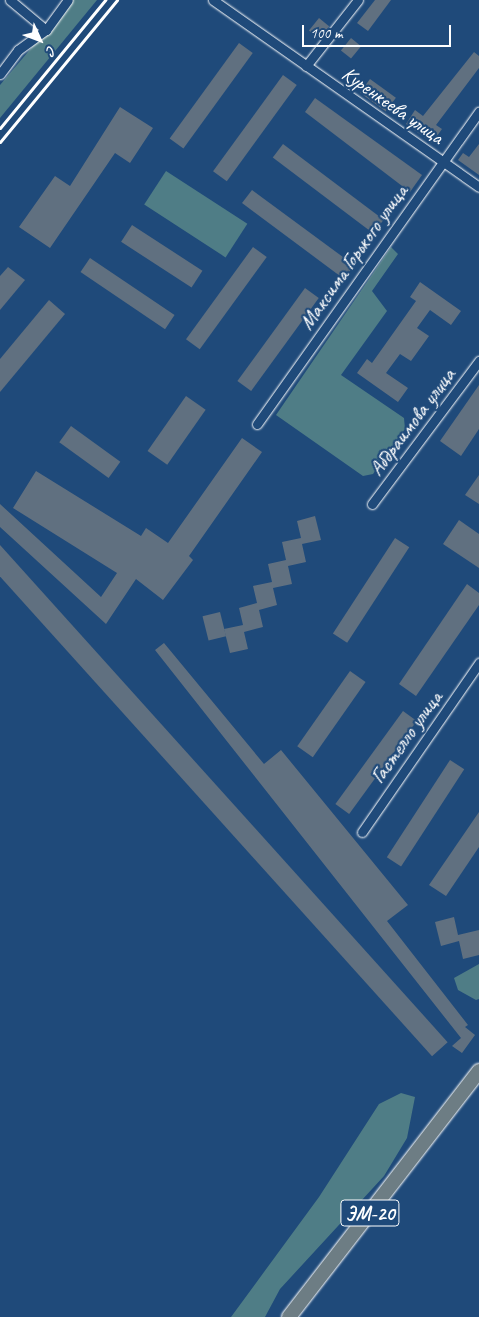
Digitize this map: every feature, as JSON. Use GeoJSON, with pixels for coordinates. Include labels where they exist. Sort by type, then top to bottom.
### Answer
{"type":"FeatureCollection","features":[{"type":"Feature","properties":{"kind":"main road","name":"ЭМ-20"},"geometry":{"type":"LineString","coordinates":[[289,1317],[479,1072]]}},
{"type":"Feature","properties":{"kind":"street"},"geometry":{"type":"LineString","coordinates":[[10,0],[46,30]]}},
{"type":"Feature","properties":{"kind":"street"},"geometry":{"type":"LineString","coordinates":[[0,74],[18,50],[46,30],[68,0]]}},
{"type":"Feature","properties":{"kind":"street","name":"Куренкеева улица"},"geometry":{"type":"LineString","coordinates":[[213,0],[479,187]]}},
{"type":"Feature","properties":{"kind":"street"},"geometry":{"type":"LineString","coordinates":[[306,66],[358,0]]}},
{"type":"Feature","properties":{"kind":"street","name":"Максима Горького улица"},"geometry":{"type":"LineString","coordinates":[[258,424],[479,112]]}},
{"type":"Feature","properties":{"kind":"street","name":"Абдраимова улица"},"geometry":{"type":"LineString","coordinates":[[372,504],[479,361]]}},
{"type":"Feature","properties":{"kind":"street","name":"Гастелло улица"},"geometry":{"type":"LineString","coordinates":[[362,832],[479,663]]}},
{"type":"Feature","properties":{"kind":"green space"},"geometry":{"type":"Polygon","coordinates":[[[72,0],[97,0],[0,118],[0,85],[72,0]]]}},
{"type":"Feature","properties":{"kind":"green space"},"geometry":{"type":"Polygon","coordinates":[[[166,171],[247,224],[226,257],[144,205],[166,171]]]}},
{"type":"Feature","properties":{"kind":"green space"},"geometry":{"type":"Polygon","coordinates":[[[391,247],[398,254],[372,291],[387,311],[341,375],[404,418],[405,429],[373,474],[363,476],[276,415],[391,247]]]}},
{"type":"Feature","properties":{"kind":"green space"},"geometry":{"type":"Polygon","coordinates":[[[479,964],[479,999],[476,1000],[458,990],[454,978],[479,964]]]}},
{"type":"Feature","properties":{"kind":"green space"},"geometry":{"type":"Polygon","coordinates":[[[401,1093],[415,1097],[407,1138],[384,1176],[280,1289],[265,1317],[231,1317],[319,1197],[379,1104],[401,1093]]]}},
{"type":"Feature","properties":{"kind":"building"},"geometry":{"type":"Polygon","coordinates":[[[375,0],[391,0],[368,31],[357,23],[375,0]]]}},
{"type":"Feature","properties":{"kind":"building"},"geometry":{"type":"Polygon","coordinates":[[[319,18],[329,26],[319,39],[309,30],[319,18]]]}},
{"type":"Feature","properties":{"kind":"building"},"geometry":{"type":"Polygon","coordinates":[[[351,38],[361,46],[351,59],[341,50],[351,38]]]}},
{"type":"Feature","properties":{"kind":"building"},"geometry":{"type":"Polygon","coordinates":[[[239,43],[253,53],[183,148],[170,138],[239,43]]]}},
{"type":"Feature","properties":{"kind":"building"},"geometry":{"type":"Polygon","coordinates":[[[474,52],[479,56],[479,68],[436,125],[442,129],[432,143],[406,124],[415,110],[423,116],[474,52]]]}},
{"type":"Feature","properties":{"kind":"building"},"geometry":{"type":"Polygon","coordinates":[[[283,75],[297,85],[227,181],[213,171],[283,75]]]}},
{"type":"Feature","properties":{"kind":"building"},"geometry":{"type":"Polygon","coordinates":[[[370,79],[396,98],[386,112],[360,93],[370,79]]]}},
{"type":"Feature","properties":{"kind":"building"},"geometry":{"type":"Polygon","coordinates":[[[315,98],[422,175],[410,192],[305,112],[315,98]]]}},
{"type":"Feature","properties":{"kind":"building"},"geometry":{"type":"Polygon","coordinates":[[[120,107],[153,128],[130,163],[115,153],[50,248],[19,227],[55,176],[70,186],[120,107]]]}},
{"type":"Feature","properties":{"kind":"building"},"geometry":{"type":"Polygon","coordinates":[[[283,144],[384,220],[373,233],[273,158],[283,144]]]}},
{"type":"Feature","properties":{"kind":"building"},"geometry":{"type":"Polygon","coordinates":[[[479,144],[479,175],[458,160],[463,153],[469,157],[479,144]]]}},
{"type":"Feature","properties":{"kind":"building"},"geometry":{"type":"Polygon","coordinates":[[[252,190],[347,260],[353,267],[344,279],[242,203],[252,190]]]}},
{"type":"Feature","properties":{"kind":"building"},"geometry":{"type":"Polygon","coordinates":[[[132,225],[202,271],[192,288],[121,242],[132,225]]]}},
{"type":"Feature","properties":{"kind":"building"},"geometry":{"type":"Polygon","coordinates":[[[253,247],[267,257],[200,349],[186,339],[253,247]]]}},
{"type":"Feature","properties":{"kind":"building"},"geometry":{"type":"Polygon","coordinates":[[[90,258],[175,315],[165,329],[80,272],[90,258]]]}},
{"type":"Feature","properties":{"kind":"building"},"geometry":{"type":"Polygon","coordinates":[[[8,267],[25,280],[0,310],[0,276],[8,267]]]}},
{"type":"Feature","properties":{"kind":"building"},"geometry":{"type":"Polygon","coordinates":[[[420,282],[461,311],[451,325],[430,310],[417,328],[429,336],[411,361],[400,354],[386,373],[408,388],[398,402],[357,373],[367,359],[372,363],[416,301],[410,297],[420,282]]]}},
{"type":"Feature","properties":{"kind":"building"},"geometry":{"type":"Polygon","coordinates":[[[305,288],[319,298],[251,391],[237,381],[305,288]]]}},
{"type":"Feature","properties":{"kind":"building"},"geometry":{"type":"Polygon","coordinates":[[[49,300],[65,314],[0,392],[0,359],[49,300]]]}},
{"type":"Feature","properties":{"kind":"building"},"geometry":{"type":"Polygon","coordinates":[[[479,385],[479,429],[461,456],[440,441],[479,385]]]}},
{"type":"Feature","properties":{"kind":"building"},"geometry":{"type":"Polygon","coordinates":[[[186,396],[206,410],[167,465],[148,451],[186,396]]]}},
{"type":"Feature","properties":{"kind":"building"},"geometry":{"type":"Polygon","coordinates":[[[71,426],[120,462],[109,478],[59,442],[71,426]]]}},
{"type":"Feature","properties":{"kind":"building"},"geometry":{"type":"Polygon","coordinates":[[[242,438],[262,452],[189,556],[193,560],[163,600],[136,579],[106,624],[0,527],[0,504],[101,597],[117,573],[13,508],[36,471],[141,536],[146,528],[168,543],[242,438]]]}},
{"type":"Feature","properties":{"kind":"building"},"geometry":{"type":"Polygon","coordinates":[[[479,475],[479,504],[465,495],[479,475]]]}},
{"type":"Feature","properties":{"kind":"building"},"geometry":{"type":"Polygon","coordinates":[[[315,516],[321,540],[302,544],[306,562],[288,566],[292,584],[273,588],[277,605],[259,610],[263,627],[244,632],[248,649],[230,653],[224,629],[243,625],[239,608],[257,603],[253,586],[272,582],[268,564],[286,560],[282,542],[301,538],[297,521],[315,516]]]}},
{"type":"Feature","properties":{"kind":"building"},"geometry":{"type":"Polygon","coordinates":[[[459,520],[479,534],[479,568],[443,544],[459,520]]]}},
{"type":"Feature","properties":{"kind":"building"},"geometry":{"type":"Polygon","coordinates":[[[395,538],[409,547],[347,643],[333,634],[395,538]]]}},
{"type":"Feature","properties":{"kind":"building"},"geometry":{"type":"Polygon","coordinates":[[[0,545],[448,1042],[432,1056],[0,576],[0,545]]]}},
{"type":"Feature","properties":{"kind":"building"},"geometry":{"type":"Polygon","coordinates":[[[467,584],[479,593],[479,605],[416,696],[399,684],[467,584]]]}},
{"type":"Feature","properties":{"kind":"building"},"geometry":{"type":"Polygon","coordinates":[[[220,612],[226,636],[209,641],[203,616],[220,612]]]}},
{"type":"Feature","properties":{"kind":"building"},"geometry":{"type":"Polygon","coordinates":[[[164,643],[264,764],[281,750],[408,905],[387,921],[468,1025],[465,1027],[475,1035],[462,1053],[452,1046],[461,1038],[155,650],[164,643]]]}},
{"type":"Feature","properties":{"kind":"building"},"geometry":{"type":"Polygon","coordinates":[[[350,671],[366,682],[313,757],[297,746],[350,671]]]}},
{"type":"Feature","properties":{"kind":"building"},"geometry":{"type":"Polygon","coordinates":[[[403,711],[417,721],[349,814],[335,804],[403,711]]]}},
{"type":"Feature","properties":{"kind":"building"},"geometry":{"type":"Polygon","coordinates":[[[450,760],[464,769],[401,867],[387,857],[450,760]]]}},
{"type":"Feature","properties":{"kind":"building"},"geometry":{"type":"Polygon","coordinates":[[[479,812],[479,847],[446,896],[429,885],[479,812]]]}},
{"type":"Feature","properties":{"kind":"building"},"geometry":{"type":"Polygon","coordinates":[[[454,917],[458,935],[479,930],[479,955],[463,959],[459,941],[441,946],[435,922],[454,917]]]}},
{"type":"Feature","properties":{"kind":"railway"},"geometry":{"type":"LineString","coordinates":[[0,128],[105,0]]}},
{"type":"Feature","properties":{"kind":"railway"},"geometry":{"type":"LineString","coordinates":[[0,142],[117,0]]}}]}
